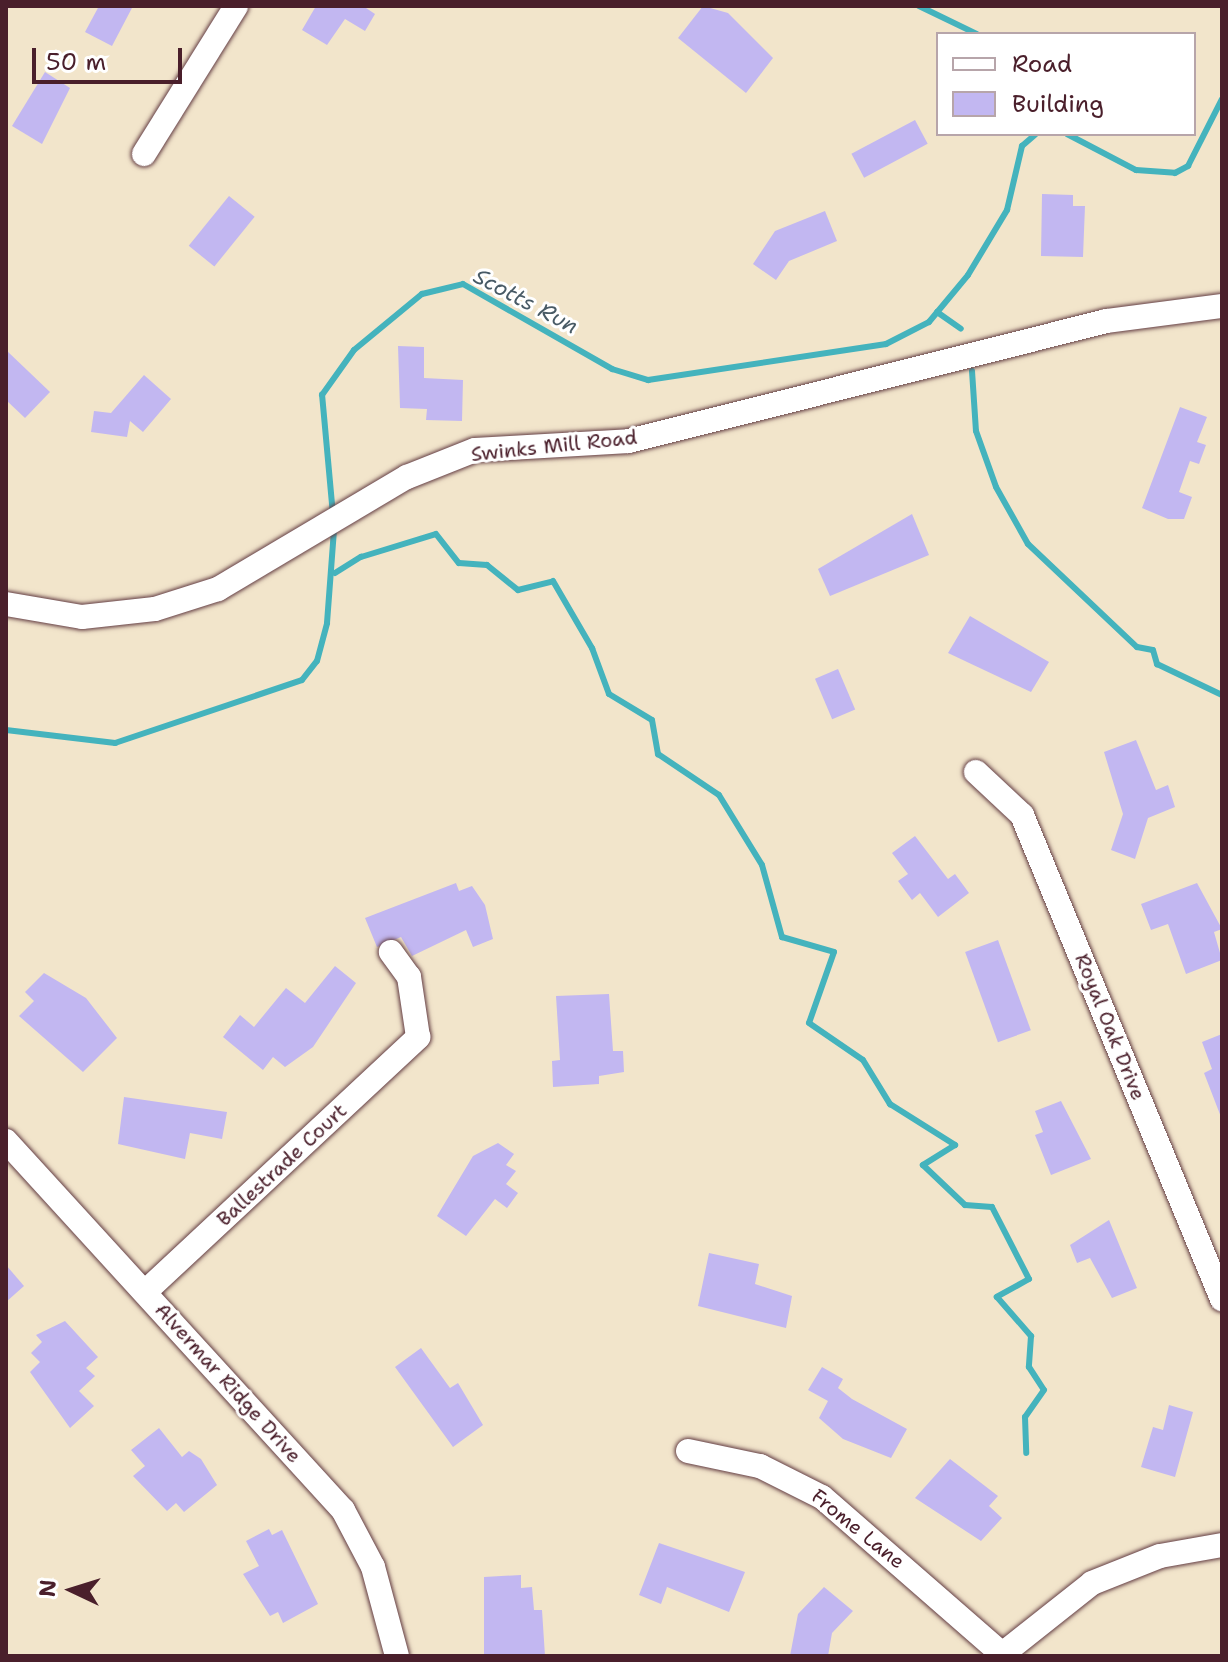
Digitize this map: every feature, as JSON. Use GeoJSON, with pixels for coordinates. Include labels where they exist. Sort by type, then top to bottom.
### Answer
{"type":"FeatureCollection","features":[{"type":"Feature","properties":{"kind":"street"},"geometry":{"type":"LineString","coordinates":[[144,154],[236,6]]}},
{"type":"Feature","properties":{"kind":"street","name":"Swinks Mill Road"},"geometry":{"type":"LineString","coordinates":[[6,604],[82,617],[155,609],[218,589],[354,508],[475,450],[629,441],[1106,321],[1222,306]]}},
{"type":"Feature","properties":{"kind":"street","name":"Royal Oak Drive"},"geometry":{"type":"LineString","coordinates":[[976,772],[1022,815],[1222,1299]]}},
{"type":"Feature","properties":{"kind":"street","name":"Ballestrade Court"},"geometry":{"type":"LineString","coordinates":[[145,1292],[418,1037],[409,977],[391,952]]}},
{"type":"Feature","properties":{"kind":"street","name":"Alvermar Ridge Drive"},"geometry":{"type":"LineString","coordinates":[[6,1141],[343,1510],[373,1567],[397,1656]]}},
{"type":"Feature","properties":{"kind":"street","name":"Frome Lane"},"geometry":{"type":"LineString","coordinates":[[688,1451],[760,1466],[822,1497],[1001,1655]]}},
{"type":"Feature","properties":{"kind":"street"},"geometry":{"type":"LineString","coordinates":[[1001,1655],[1092,1583],[1160,1556],[1222,1545]]}},
{"type":"Feature","properties":{"kind":"building"},"geometry":{"type":"Polygon","coordinates":[[[99,6],[133,6],[112,46],[85,32],[99,6]]]}},
{"type":"Feature","properties":{"kind":"building"},"geometry":{"type":"Polygon","coordinates":[[[316,6],[363,6],[375,14],[365,31],[345,19],[327,45],[302,30],[316,6]]]}},
{"type":"Feature","properties":{"kind":"building"},"geometry":{"type":"Polygon","coordinates":[[[703,6],[728,13],[773,58],[746,93],[678,38],[703,6]]]}},
{"type":"Feature","properties":{"kind":"building"},"geometry":{"type":"Polygon","coordinates":[[[45,72],[70,88],[42,144],[12,126],[45,72]]]}},
{"type":"Feature","properties":{"kind":"building"},"geometry":{"type":"Polygon","coordinates":[[[915,120],[928,144],[864,178],[851,154],[915,120]]]}},
{"type":"Feature","properties":{"kind":"building"},"geometry":{"type":"Polygon","coordinates":[[[1042,194],[1073,195],[1073,206],[1085,206],[1083,257],[1041,256],[1042,194]]]}},
{"type":"Feature","properties":{"kind":"building"},"geometry":{"type":"Polygon","coordinates":[[[229,196],[255,217],[214,267],[189,246],[229,196]]]}},
{"type":"Feature","properties":{"kind":"building"},"geometry":{"type":"Polygon","coordinates":[[[825,211],[837,241],[789,261],[776,280],[753,264],[775,231],[825,211]]]}},
{"type":"Feature","properties":{"kind":"building"},"geometry":{"type":"Polygon","coordinates":[[[398,346],[424,347],[424,378],[463,380],[462,421],[426,420],[427,409],[400,408],[398,346]]]}},
{"type":"Feature","properties":{"kind":"building"},"geometry":{"type":"Polygon","coordinates":[[[6,350],[50,392],[25,418],[6,400],[6,350]]]}},
{"type":"Feature","properties":{"kind":"building"},"geometry":{"type":"Polygon","coordinates":[[[144,375],[171,399],[143,432],[130,421],[127,437],[91,432],[94,411],[111,413],[144,375]]]}},
{"type":"Feature","properties":{"kind":"building"},"geometry":{"type":"Polygon","coordinates":[[[1180,407],[1207,417],[1197,442],[1206,445],[1199,464],[1190,461],[1179,492],[1192,497],[1184,519],[1168,519],[1142,508],[1180,407]]]}},
{"type":"Feature","properties":{"kind":"building"},"geometry":{"type":"Polygon","coordinates":[[[912,514],[929,555],[830,596],[818,569],[912,514]]]}},
{"type":"Feature","properties":{"kind":"building"},"geometry":{"type":"Polygon","coordinates":[[[970,616],[1049,662],[1031,692],[948,653],[970,616]]]}},
{"type":"Feature","properties":{"kind":"building"},"geometry":{"type":"Polygon","coordinates":[[[838,669],[855,710],[832,719],[815,679],[838,669]]]}},
{"type":"Feature","properties":{"kind":"building"},"geometry":{"type":"Polygon","coordinates":[[[1136,740],[1156,790],[1168,785],[1175,807],[1148,818],[1135,859],[1111,850],[1123,814],[1104,752],[1136,740]]]}},
{"type":"Feature","properties":{"kind":"building"},"geometry":{"type":"Polygon","coordinates":[[[915,836],[948,879],[955,874],[969,893],[938,917],[920,893],[912,900],[898,881],[908,874],[892,853],[915,836]]]}},
{"type":"Feature","properties":{"kind":"building"},"geometry":{"type":"Polygon","coordinates":[[[456,883],[459,891],[472,886],[485,905],[493,939],[473,947],[466,930],[412,956],[401,937],[377,947],[365,918],[456,883]]]}},
{"type":"Feature","properties":{"kind":"building"},"geometry":{"type":"Polygon","coordinates":[[[1197,883],[1222,929],[1214,932],[1222,960],[1186,974],[1168,924],[1151,930],[1141,904],[1197,883]]]}},
{"type":"Feature","properties":{"kind":"building"},"geometry":{"type":"Polygon","coordinates":[[[998,940],[1031,1030],[998,1042],[965,952],[998,940]]]}},
{"type":"Feature","properties":{"kind":"building"},"geometry":{"type":"Polygon","coordinates":[[[335,966],[356,983],[313,1047],[285,1067],[273,1057],[263,1070],[223,1037],[240,1015],[254,1027],[286,988],[305,1003],[335,966]]]}},
{"type":"Feature","properties":{"kind":"building"},"geometry":{"type":"Polygon","coordinates":[[[44,973],[86,998],[117,1038],[83,1072],[19,1016],[34,1001],[25,992],[44,973]]]}},
{"type":"Feature","properties":{"kind":"building"},"geometry":{"type":"Polygon","coordinates":[[[609,994],[613,1051],[623,1051],[624,1072],[599,1076],[599,1084],[553,1087],[552,1061],[560,1060],[556,996],[609,994]]]}},
{"type":"Feature","properties":{"kind":"building"},"geometry":{"type":"Polygon","coordinates":[[[1222,1034],[1221,1117],[1204,1073],[1212,1069],[1202,1042],[1222,1034]]]}},
{"type":"Feature","properties":{"kind":"building"},"geometry":{"type":"Polygon","coordinates":[[[124,1097],[227,1112],[222,1139],[190,1133],[185,1159],[118,1144],[124,1097]]]}},
{"type":"Feature","properties":{"kind":"building"},"geometry":{"type":"Polygon","coordinates":[[[1061,1101],[1091,1159],[1051,1175],[1035,1135],[1043,1132],[1035,1111],[1061,1101]]]}},
{"type":"Feature","properties":{"kind":"building"},"geometry":{"type":"Polygon","coordinates":[[[498,1143],[514,1154],[506,1165],[516,1171],[506,1184],[518,1193],[507,1208],[495,1199],[466,1236],[437,1216],[473,1156],[498,1143]]]}},
{"type":"Feature","properties":{"kind":"building"},"geometry":{"type":"Polygon","coordinates":[[[1109,1220],[1137,1288],[1112,1298],[1090,1258],[1077,1263],[1070,1245],[1109,1220]]]}},
{"type":"Feature","properties":{"kind":"building"},"geometry":{"type":"Polygon","coordinates":[[[709,1253],[759,1264],[755,1284],[792,1296],[786,1328],[698,1306],[709,1253]]]}},
{"type":"Feature","properties":{"kind":"building"},"geometry":{"type":"Polygon","coordinates":[[[6,1265],[24,1286],[6,1302],[6,1265]]]}},
{"type":"Feature","properties":{"kind":"building"},"geometry":{"type":"Polygon","coordinates":[[[65,1321],[98,1357],[86,1368],[95,1376],[79,1391],[94,1406],[70,1428],[30,1372],[40,1362],[31,1353],[42,1342],[36,1335],[65,1321]]]}},
{"type":"Feature","properties":{"kind":"building"},"geometry":{"type":"Polygon","coordinates":[[[421,1348],[450,1388],[458,1383],[483,1425],[453,1447],[395,1367],[421,1348]]]}},
{"type":"Feature","properties":{"kind":"building"},"geometry":{"type":"Polygon","coordinates":[[[822,1367],[843,1379],[838,1388],[852,1399],[907,1429],[891,1458],[843,1439],[819,1418],[828,1401],[808,1390],[822,1367]]]}},
{"type":"Feature","properties":{"kind":"building"},"geometry":{"type":"Polygon","coordinates":[[[1169,1405],[1193,1412],[1175,1477],[1141,1467],[1153,1427],[1163,1430],[1169,1405]]]}},
{"type":"Feature","properties":{"kind":"building"},"geometry":{"type":"Polygon","coordinates":[[[159,1428],[182,1457],[189,1451],[201,1459],[217,1485],[184,1512],[176,1503],[167,1511],[133,1476],[145,1466],[131,1450],[159,1428]]]}},
{"type":"Feature","properties":{"kind":"building"},"geometry":{"type":"Polygon","coordinates":[[[950,1459],[998,1496],[989,1506],[1002,1518],[981,1541],[915,1498],[950,1459]]]}},
{"type":"Feature","properties":{"kind":"building"},"geometry":{"type":"Polygon","coordinates":[[[269,1529],[272,1535],[282,1530],[318,1604],[283,1623],[278,1612],[270,1616],[243,1574],[259,1566],[246,1541],[269,1529]]]}},
{"type":"Feature","properties":{"kind":"building"},"geometry":{"type":"Polygon","coordinates":[[[659,1543],[745,1572],[729,1612],[667,1587],[661,1604],[639,1595],[659,1543]]]}},
{"type":"Feature","properties":{"kind":"building"},"geometry":{"type":"Polygon","coordinates":[[[521,1575],[521,1588],[532,1587],[534,1610],[542,1610],[545,1656],[484,1656],[484,1577],[521,1575]]]}},
{"type":"Feature","properties":{"kind":"building"},"geometry":{"type":"Polygon","coordinates":[[[824,1587],[853,1611],[832,1633],[828,1656],[790,1656],[798,1614],[824,1587]]]}},
{"type":"Feature","properties":{"kind":"waterway"},"geometry":{"type":"LineString","coordinates":[[919,6],[973,32]]}},
{"type":"Feature","properties":{"kind":"waterway","name":"Scotts Run"},"geometry":{"type":"LineString","coordinates":[[1071,136],[1136,170],[1175,173],[1188,166],[1222,99]]}},
{"type":"Feature","properties":{"kind":"waterway","name":"Scotts Run"},"geometry":{"type":"LineString","coordinates":[[333,515],[322,395],[354,350],[422,294],[463,284],[612,369],[648,380],[886,344],[929,322],[968,275],[1007,210],[1022,146],[1034,136]]}},
{"type":"Feature","properties":{"kind":"waterway"},"geometry":{"type":"LineString","coordinates":[[937,312],[961,329]]}},
{"type":"Feature","properties":{"kind":"waterway"},"geometry":{"type":"LineString","coordinates":[[972,371],[976,431],[996,487],[1028,544],[1137,647],[1153,650],[1157,664],[1222,695]]}},
{"type":"Feature","properties":{"kind":"waterway","name":"Scotts Run"},"geometry":{"type":"LineString","coordinates":[[6,730],[115,743],[302,680],[317,661],[327,623],[334,530]]}},
{"type":"Feature","properties":{"kind":"waterway"},"geometry":{"type":"LineString","coordinates":[[335,573],[361,557],[436,534],[459,563],[487,565],[518,590],[553,581],[592,648],[609,694],[652,720],[658,754],[719,795],[762,865],[782,937],[834,952],[809,1023],[863,1060],[890,1104],[955,1145],[923,1165],[965,1205],[992,1207],[1029,1279],[997,1297],[1031,1336],[1029,1367],[1044,1390],[1025,1417],[1026,1453]]}}]}
